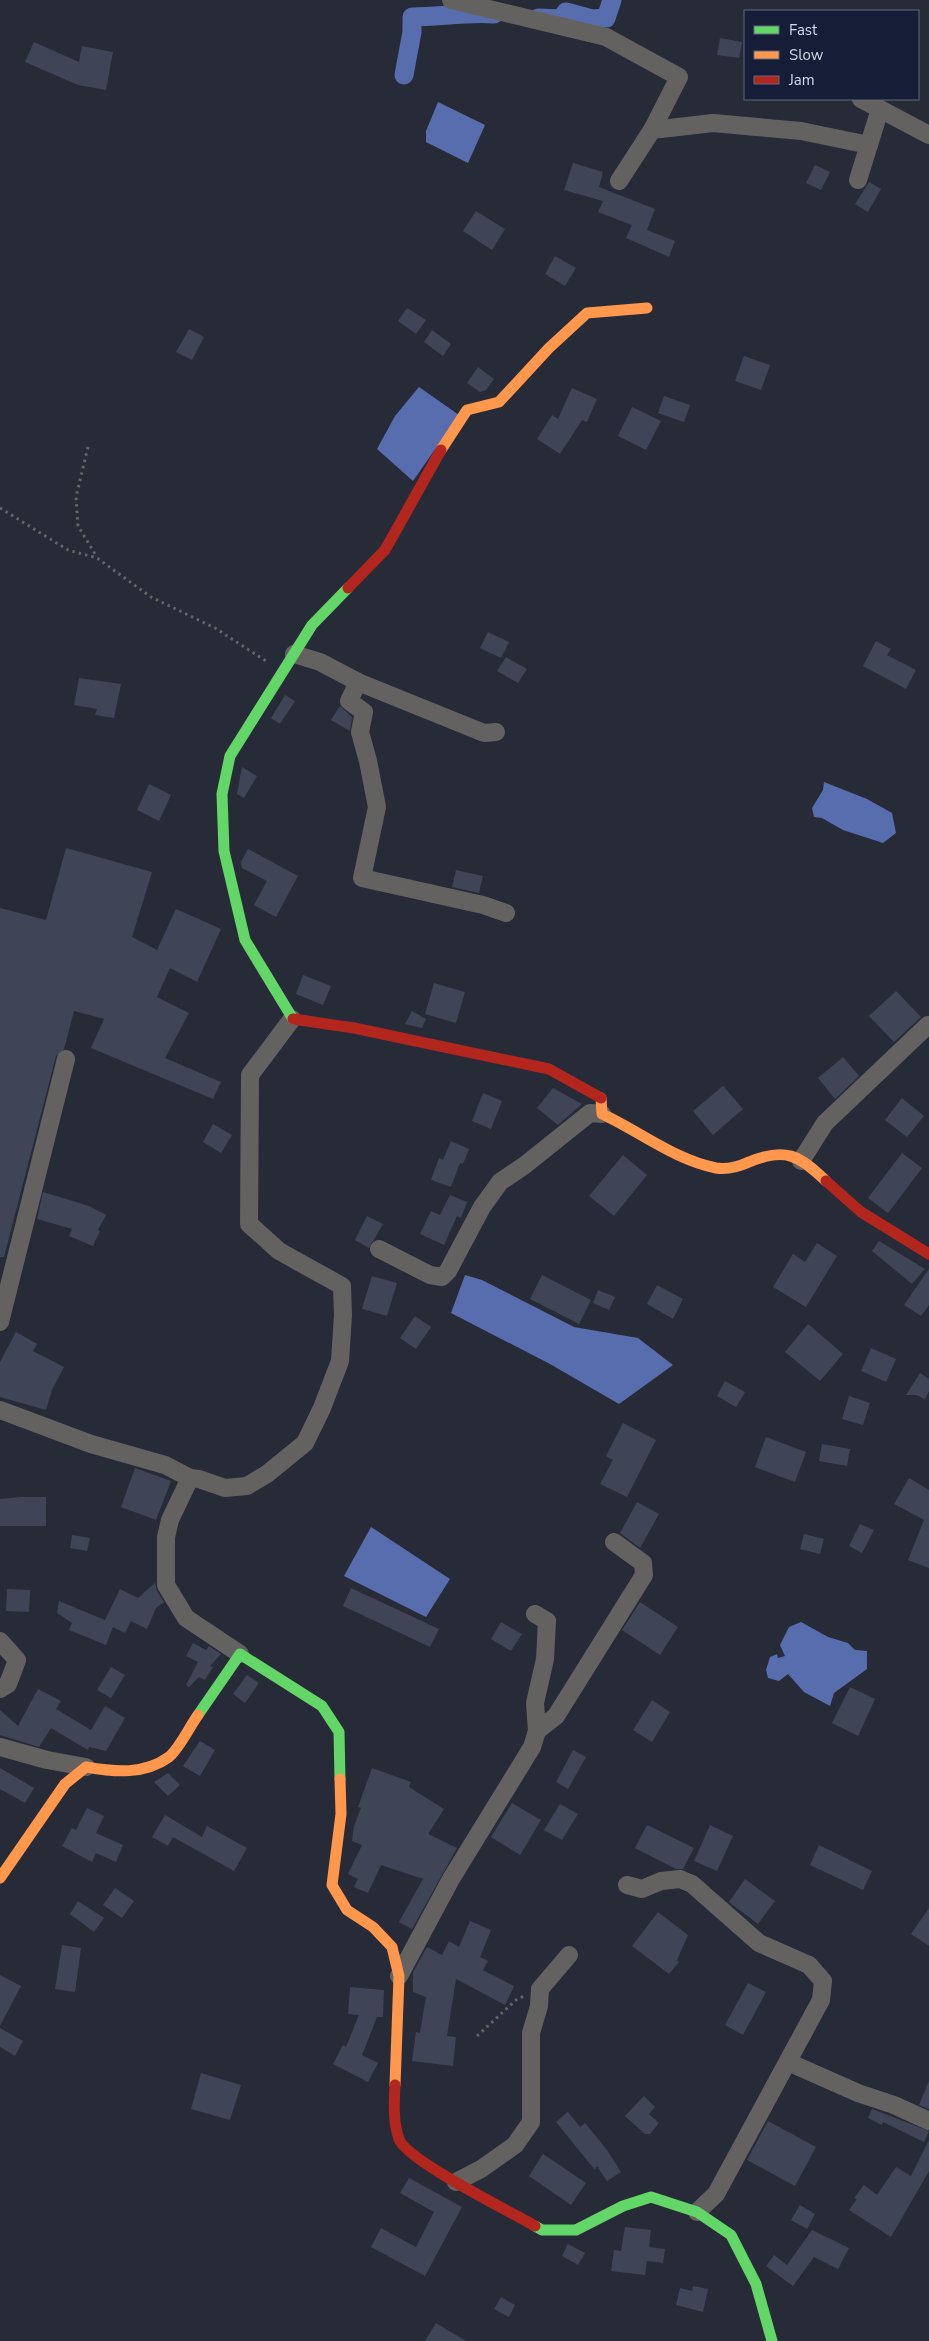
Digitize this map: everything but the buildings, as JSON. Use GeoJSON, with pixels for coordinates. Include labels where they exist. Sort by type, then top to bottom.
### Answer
{"type":"FeatureCollection","features":[{"type":"Feature","properties":{"kind":"street"},"geometry":{"type":"LineString","coordinates":[[451,0],[606,37],[679,78],[652,130],[619,181]]}},
{"type":"Feature","properties":{"kind":"street"},"geometry":{"type":"LineString","coordinates":[[864,100],[929,135]]}},
{"type":"Feature","properties":{"kind":"street"},"geometry":{"type":"LineString","coordinates":[[858,180],[880,109]]}},
{"type":"Feature","properties":{"kind":"street"},"geometry":{"type":"LineString","coordinates":[[652,130],[713,123],[801,131],[869,145]]}},
{"type":"Feature","properties":{"kind":"street"},"geometry":{"type":"LineString","coordinates":[[292,1019],[245,940],[238,917],[224,851],[222,794],[230,756],[312,625],[385,550],[427,474],[467,410],[499,402],[549,348],[587,314],[647,308]]}},
{"type":"Feature","properties":{"kind":"street"},"geometry":{"type":"LineString","coordinates":[[294,654],[320,662],[358,682],[484,733],[496,732]]}},
{"type":"Feature","properties":{"kind":"street"},"geometry":{"type":"LineString","coordinates":[[358,682],[350,701],[364,712],[360,732],[377,807],[362,878],[483,905],[506,913]]}},
{"type":"Feature","properties":{"kind":"street"},"geometry":{"type":"LineString","coordinates":[[292,1019],[354,1028],[549,1069],[601,1098],[602,1114]]}},
{"type":"Feature","properties":{"kind":"street"},"geometry":{"type":"LineString","coordinates":[[0,1413],[91,1444],[165,1465],[190,1478],[200,1479],[225,1488],[247,1486],[285,1460],[305,1442],[322,1408],[340,1361],[343,1315],[342,1286],[279,1251],[249,1224],[250,1075],[292,1019]]}},
{"type":"Feature","properties":{"kind":"street"},"geometry":{"type":"LineString","coordinates":[[801,1161],[825,1123],[928,1025]]}},
{"type":"Feature","properties":{"kind":"street"},"geometry":{"type":"LineString","coordinates":[[0,1322],[66,1059]]}},
{"type":"Feature","properties":{"kind":"street"},"geometry":{"type":"LineString","coordinates":[[379,1249],[430,1275],[442,1278],[448,1271],[482,1207],[500,1182],[525,1165],[590,1113],[602,1114],[620,1121],[653,1141],[707,1166],[729,1169],[775,1152],[789,1154],[801,1161],[853,1206],[929,1254]]}},
{"type":"Feature","properties":{"kind":"street"},"geometry":{"type":"LineString","coordinates":[[190,1478],[170,1520],[166,1537],[166,1585],[186,1618],[322,1706],[339,1732],[341,1814],[332,1885],[347,1910],[373,1926],[392,1947],[398,1976],[394,2113],[399,2141],[424,2164],[542,2230],[576,2230],[622,2206],[651,2197],[697,2212],[731,2235],[756,2284],[772,2341]]}},
{"type":"Feature","properties":{"kind":"street"},"geometry":{"type":"LineString","coordinates":[[537,1732],[556,1716],[644,1575],[643,1564],[614,1542]]}},
{"type":"Feature","properties":{"kind":"street"},"geometry":{"type":"LineString","coordinates":[[398,1976],[451,1879],[532,1748],[537,1732],[535,1703],[545,1659],[548,1621],[535,1614]]}},
{"type":"Feature","properties":{"kind":"street"},"geometry":{"type":"LineString","coordinates":[[0,1642],[17,1660],[8,1684],[0,1690]]}},
{"type":"Feature","properties":{"kind":"street"},"geometry":{"type":"LineString","coordinates":[[0,1747],[47,1760],[109,1771],[145,1770],[170,1756],[240,1654]]}},
{"type":"Feature","properties":{"kind":"street"},"geometry":{"type":"LineString","coordinates":[[0,1878],[65,1784],[86,1767]]}},
{"type":"Feature","properties":{"kind":"street"},"geometry":{"type":"LineString","coordinates":[[627,1885],[642,1889],[661,1882],[680,1879],[692,1884],[759,1943],[809,1965],[823,1981],[820,2000],[788,2062],[716,2194],[697,2212]]}},
{"type":"Feature","properties":{"kind":"street"},"geometry":{"type":"LineString","coordinates":[[456,2182],[481,2169],[515,2145],[531,2122],[531,2033],[540,2006],[540,1989],[569,1955]]}},
{"type":"Feature","properties":{"kind":"street"},"geometry":{"type":"LineString","coordinates":[[788,2062],[858,2093],[894,2105],[929,2121]]}},
{"type":"Feature","properties":{"kind":"path"},"geometry":{"type":"LineString","coordinates":[[88,447],[76,498],[78,526],[97,558]]}},
{"type":"Feature","properties":{"kind":"path"},"geometry":{"type":"LineString","coordinates":[[0,508],[68,550],[97,558],[151,596],[215,628],[283,672]]}},
{"type":"Feature","properties":{"kind":"path"},"geometry":{"type":"LineString","coordinates":[[477,2036],[516,2000],[540,1989]]}},
{"type":"Feature","properties":{"kind":"water"},"geometry":{"type":"Polygon","coordinates":[[[438,102],[485,125],[468,163],[426,142],[426,131],[438,102]]]}},
{"type":"Feature","properties":{"kind":"water"},"geometry":{"type":"Polygon","coordinates":[[[419,387],[459,415],[413,481],[377,449],[395,416],[419,387]]]}},
{"type":"Feature","properties":{"kind":"water"},"geometry":{"type":"Polygon","coordinates":[[[824,782],[867,799],[892,813],[896,833],[883,843],[843,830],[822,818],[814,817],[812,808],[823,790],[824,782]]]}},
{"type":"Feature","properties":{"kind":"water"},"geometry":{"type":"Polygon","coordinates":[[[465,1275],[482,1280],[574,1327],[638,1338],[673,1365],[619,1404],[550,1364],[451,1313],[465,1275]]]}},
{"type":"Feature","properties":{"kind":"water"},"geometry":{"type":"Polygon","coordinates":[[[371,1527],[450,1579],[426,1617],[344,1576],[371,1527]]]}},
{"type":"Feature","properties":{"kind":"water"},"geometry":{"type":"Polygon","coordinates":[[[801,1622],[828,1637],[848,1643],[855,1650],[867,1651],[867,1669],[834,1693],[830,1706],[804,1692],[788,1674],[779,1681],[768,1678],[766,1670],[770,1657],[777,1654],[778,1658],[785,1656],[780,1645],[789,1627],[801,1622]]]}},
{"type":"Feature","properties":{"kind":"waterway"},"geometry":{"type":"LineString","coordinates":[[538,18],[561,19],[566,12],[592,19],[606,18],[612,0]]}},
{"type":"Feature","properties":{"kind":"waterway"},"geometry":{"type":"LineString","coordinates":[[404,75],[412,32],[412,17],[494,14]]}},
{"type":"Feature","properties":{"kind":"traffic: fast"},"geometry":{"type":"LineString","coordinates":[[293,1019],[245,940],[224,851],[222,794],[230,756],[312,625],[348,588]]}},
{"type":"Feature","properties":{"kind":"traffic: fast"},"geometry":{"type":"LineString","coordinates":[[198,1715],[240,1654],[322,1706],[339,1732],[340,1779]]}},
{"type":"Feature","properties":{"kind":"traffic: fast"},"geometry":{"type":"LineString","coordinates":[[535,2226],[542,2230],[576,2230],[623,2206],[651,2197],[697,2212],[731,2235],[756,2284],[772,2341]]}},
{"type":"Feature","properties":{"kind":"traffic: slow"},"geometry":{"type":"LineString","coordinates":[[441,450],[467,410],[499,402],[549,348],[587,313],[647,308]]}},
{"type":"Feature","properties":{"kind":"traffic: slow"},"geometry":{"type":"LineString","coordinates":[[601,1098],[602,1114],[686,1159],[720,1169],[741,1165],[772,1155],[791,1156],[808,1165],[826,1181]]}},
{"type":"Feature","properties":{"kind":"traffic: slow"},"geometry":{"type":"LineString","coordinates":[[0,1878],[65,1784],[86,1767],[129,1771],[150,1767],[159,1763],[177,1749],[198,1715]]}},
{"type":"Feature","properties":{"kind":"traffic: slow"},"geometry":{"type":"LineString","coordinates":[[340,1779],[341,1814],[332,1885],[347,1910],[373,1927],[392,1947],[399,1976],[395,2085]]}},
{"type":"Feature","properties":{"kind":"traffic: jam"},"geometry":{"type":"LineString","coordinates":[[348,588],[385,550],[441,450]]}},
{"type":"Feature","properties":{"kind":"traffic: jam"},"geometry":{"type":"LineString","coordinates":[[293,1019],[354,1028],[549,1069],[601,1098]]}},
{"type":"Feature","properties":{"kind":"traffic: jam"},"geometry":{"type":"LineString","coordinates":[[826,1181],[861,1212],[929,1254]]}},
{"type":"Feature","properties":{"kind":"traffic: jam"},"geometry":{"type":"LineString","coordinates":[[395,2085],[394,2106],[396,2126],[399,2139],[406,2148],[439,2172],[535,2226]]}}]}
